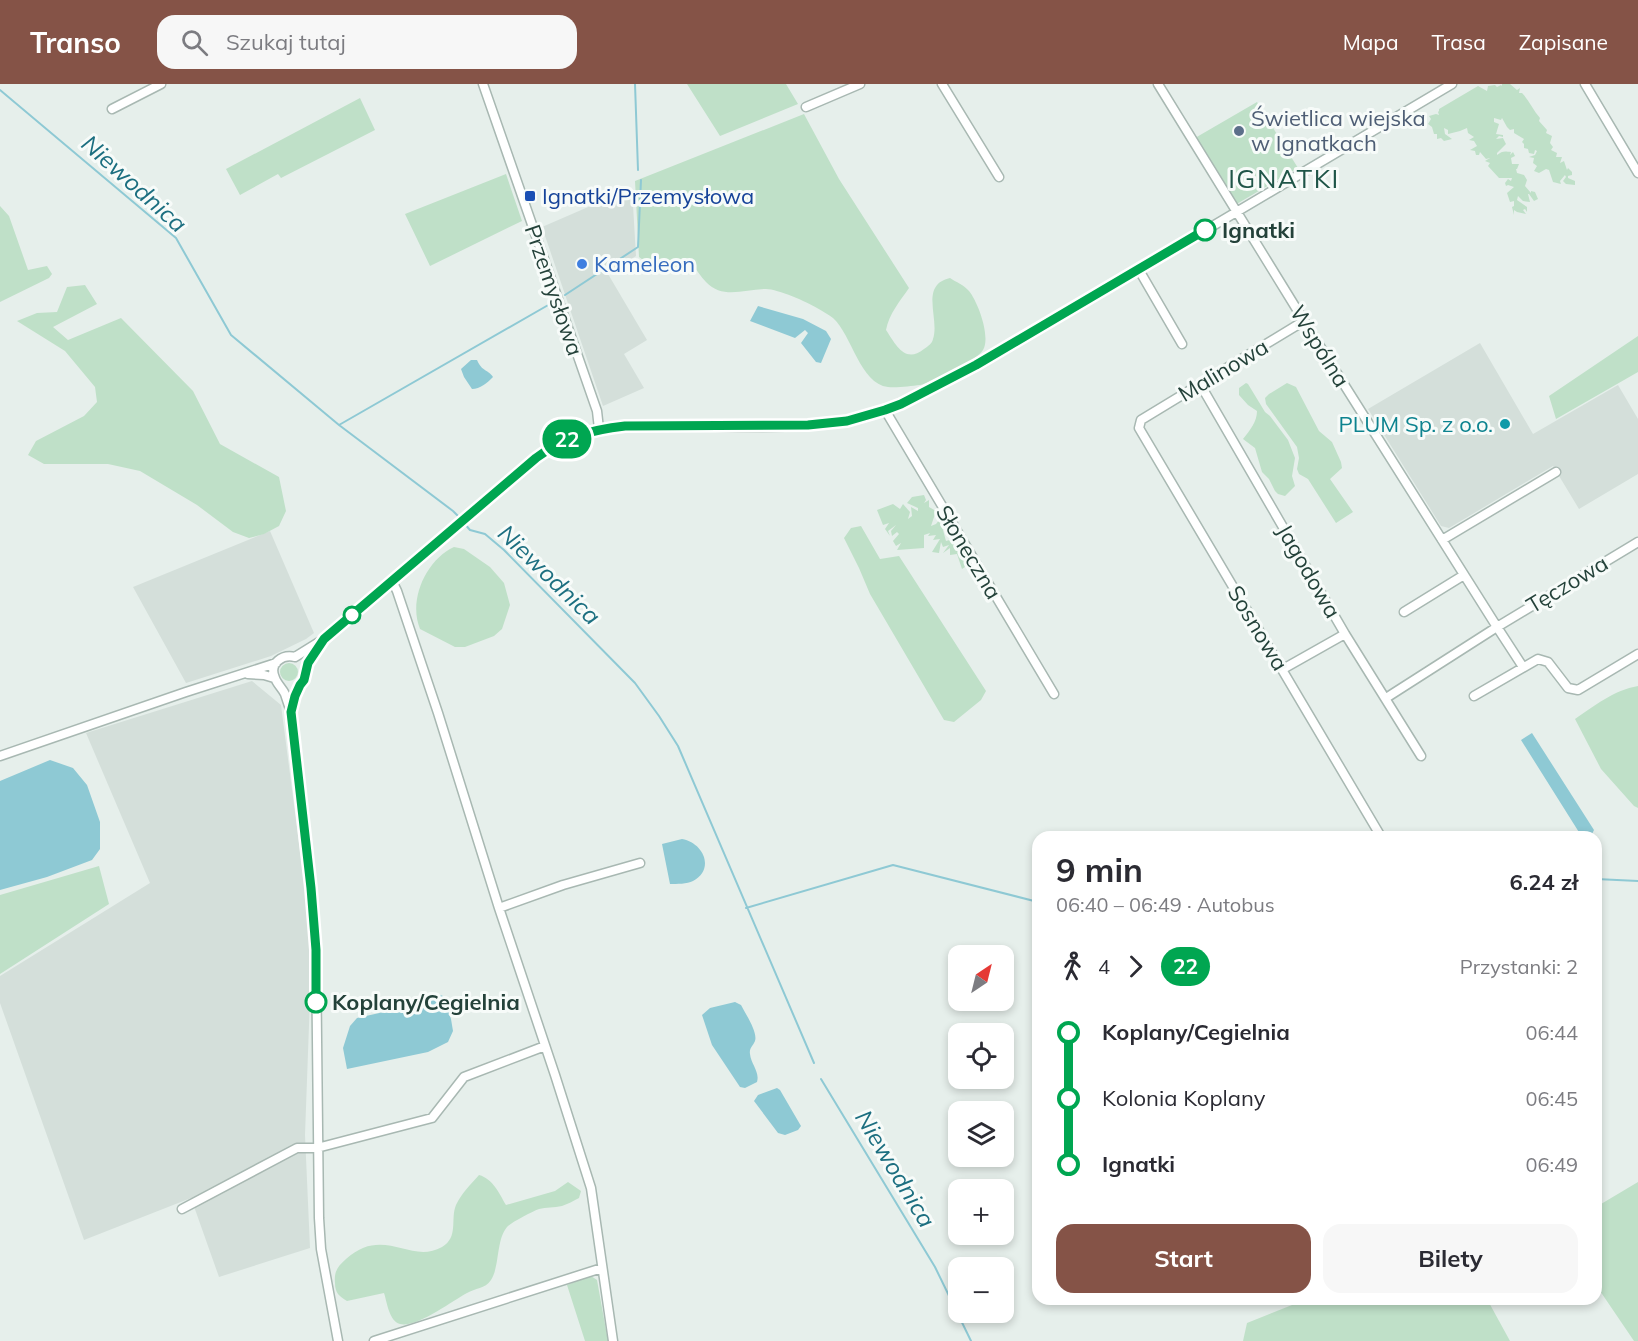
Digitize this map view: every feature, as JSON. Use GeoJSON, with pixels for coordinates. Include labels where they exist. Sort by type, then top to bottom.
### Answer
{"type":"FeatureCollection","features":[{"type":"Feature","properties":{"kind":"street"},"geometry":{"type":"LineString","coordinates":[[112,110],[161,84]]}},
{"type":"Feature","properties":{"kind":"street","name":"Przemysłowa"},"geometry":{"type":"LineString","coordinates":[[483,84],[597,411],[599,429]]}},
{"type":"Feature","properties":{"kind":"street"},"geometry":{"type":"LineString","coordinates":[[806,107],[860,84]]}},
{"type":"Feature","properties":{"kind":"street"},"geometry":{"type":"LineString","coordinates":[[942,84],[999,177]]}},
{"type":"Feature","properties":{"kind":"street","name":"Wspólna"},"geometry":{"type":"LineString","coordinates":[[1158,84],[1304,321],[1523,667]]}},
{"type":"Feature","properties":{"kind":"street"},"geometry":{"type":"LineString","coordinates":[[296,657],[324,639],[549,448],[562,441],[599,429],[625,426],[808,425],[851,420],[901,404],[956,376],[1139,270],[1452,84]]}},
{"type":"Feature","properties":{"kind":"street"},"geometry":{"type":"LineString","coordinates":[[1585,84],[1638,173]]}},
{"type":"Feature","properties":{"kind":"street"},"geometry":{"type":"LineString","coordinates":[[1139,270],[1182,344]]}},
{"type":"Feature","properties":{"kind":"street","name":"Malinowa"},"geometry":{"type":"LineString","coordinates":[[1142,420],[1304,321]]}},
{"type":"Feature","properties":{"kind":"street","name":"Jagodowa"},"geometry":{"type":"LineString","coordinates":[[1200,384],[1345,634],[1421,756]]}},
{"type":"Feature","properties":{"kind":"street","name":"Słoneczna"},"geometry":{"type":"LineString","coordinates":[[885,410],[1054,694]]}},
{"type":"Feature","properties":{"kind":"street","name":"Sosnowa"},"geometry":{"type":"LineString","coordinates":[[1142,420],[1138,428],[1378,831]]}},
{"type":"Feature","properties":{"kind":"street"},"geometry":{"type":"LineString","coordinates":[[1442,540],[1556,472]]}},
{"type":"Feature","properties":{"kind":"street","name":"Tęczowa"},"geometry":{"type":"LineString","coordinates":[[1386,698],[1497,627],[1638,542]]}},
{"type":"Feature","properties":{"kind":"street"},"geometry":{"type":"LineString","coordinates":[[1404,612],[1464,575]]}},
{"type":"Feature","properties":{"kind":"street"},"geometry":{"type":"LineString","coordinates":[[392,581],[435,702],[499,909],[591,1188],[613,1341]]}},
{"type":"Feature","properties":{"kind":"street"},"geometry":{"type":"LineString","coordinates":[[1283,669],[1345,634]]}},
{"type":"Feature","properties":{"kind":"street"},"geometry":{"type":"LineString","coordinates":[[291,712],[308,663],[324,639]]}},
{"type":"Feature","properties":{"kind":"street"},"geometry":{"type":"LineString","coordinates":[[1474,696],[1538,659],[1545,660],[1568,688],[1578,690],[1638,654]]}},
{"type":"Feature","properties":{"kind":"street"},"geometry":{"type":"LineString","coordinates":[[306,673],[301,660],[289,655],[282,657],[273,667],[277,682],[285,694],[291,712],[309,867],[316,950],[319,1218],[321,1249],[338,1341]]}},
{"type":"Feature","properties":{"kind":"street"},"geometry":{"type":"LineString","coordinates":[[0,756],[276,663]]}},
{"type":"Feature","properties":{"kind":"street"},"geometry":{"type":"LineString","coordinates":[[242,674],[264,675],[286,688],[300,685]]}},
{"type":"Feature","properties":{"kind":"street"},"geometry":{"type":"LineString","coordinates":[[499,909],[563,885],[640,863]]}},
{"type":"Feature","properties":{"kind":"street"},"geometry":{"type":"LineString","coordinates":[[182,1209],[297,1148],[317,1148],[432,1118],[464,1077],[545,1046]]}},
{"type":"Feature","properties":{"kind":"street"},"geometry":{"type":"LineString","coordinates":[[374,1341],[602,1268]]}},
{"type":"Feature","properties":{"kind":"shaded area"},"geometry":{"type":"Polygon","coordinates":[[[632,188],[636,256],[608,274],[647,340],[624,354],[644,388],[603,406],[542,227],[632,188]]]}},
{"type":"Feature","properties":{"kind":"shaded area"},"geometry":{"type":"Polygon","coordinates":[[[1480,343],[1533,434],[1618,385],[1638,419],[1638,474],[1579,509],[1553,466],[1449,528],[1441,526],[1368,409],[1480,343]]]}},
{"type":"Feature","properties":{"kind":"shaded area"},"geometry":{"type":"Polygon","coordinates":[[[270,531],[314,633],[271,656],[186,683],[133,587],[270,531]]]}},
{"type":"Feature","properties":{"kind":"shaded area"},"geometry":{"type":"Polygon","coordinates":[[[252,681],[281,705],[312,943],[305,1135],[310,1248],[219,1277],[191,1198],[84,1240],[0,1003],[0,976],[150,883],[86,733],[252,681]]]}},
{"type":"Feature","properties":{"kind":"green space"},"geometry":{"type":"Polygon","coordinates":[[[687,84],[786,84],[798,104],[720,136],[687,84]]]}},
{"type":"Feature","properties":{"kind":"green space"},"geometry":{"type":"Polygon","coordinates":[[[1510,84],[1517,90],[1520,88],[1519,93],[1522,93],[1540,118],[1539,121],[1547,130],[1546,133],[1552,136],[1551,150],[1557,153],[1556,157],[1562,157],[1560,163],[1564,161],[1567,170],[1568,168],[1572,172],[1568,178],[1575,181],[1575,185],[1566,184],[1563,181],[1565,175],[1560,181],[1561,184],[1553,182],[1549,170],[1546,169],[1539,173],[1534,171],[1537,166],[1533,163],[1534,158],[1529,157],[1535,155],[1537,151],[1535,150],[1534,154],[1529,153],[1528,149],[1524,148],[1522,142],[1524,139],[1514,133],[1514,129],[1510,130],[1502,118],[1501,120],[1494,118],[1494,122],[1499,124],[1496,134],[1503,135],[1496,139],[1503,138],[1506,144],[1497,155],[1505,151],[1511,152],[1510,155],[1513,152],[1515,156],[1511,158],[1512,164],[1519,164],[1516,169],[1517,173],[1524,175],[1527,180],[1525,186],[1531,193],[1531,191],[1535,192],[1538,199],[1534,201],[1528,194],[1530,202],[1523,201],[1518,196],[1517,200],[1527,207],[1527,212],[1523,210],[1526,214],[1514,210],[1514,215],[1512,207],[1514,201],[1510,202],[1507,193],[1514,187],[1506,186],[1505,183],[1508,179],[1511,181],[1512,178],[1499,178],[1488,166],[1490,163],[1485,161],[1490,158],[1486,159],[1480,152],[1476,155],[1475,151],[1470,150],[1477,146],[1474,141],[1469,140],[1474,137],[1468,133],[1467,128],[1448,134],[1448,130],[1444,128],[1445,134],[1452,139],[1444,141],[1441,138],[1437,139],[1437,134],[1434,134],[1432,127],[1428,124],[1431,119],[1429,116],[1439,115],[1439,109],[1478,86],[1487,91],[1488,86],[1497,87],[1510,84]]]}},
{"type":"Feature","properties":{"kind":"green space"},"geometry":{"type":"Polygon","coordinates":[[[360,98],[375,130],[281,178],[278,174],[240,195],[226,169],[360,98]]]}},
{"type":"Feature","properties":{"kind":"green space"},"geometry":{"type":"Polygon","coordinates":[[[1257,102],[1298,168],[1235,205],[1195,138],[1257,102]]]}},
{"type":"Feature","properties":{"kind":"green space"},"geometry":{"type":"Polygon","coordinates":[[[804,114],[839,179],[909,288],[887,324],[886,330],[893,341],[906,354],[917,353],[931,344],[934,331],[932,304],[935,288],[950,278],[969,291],[982,320],[985,344],[980,354],[973,359],[920,385],[888,387],[878,384],[863,368],[840,326],[833,318],[812,305],[778,291],[766,289],[720,291],[706,282],[692,264],[658,267],[639,257],[635,181],[804,114]]]}},
{"type":"Feature","properties":{"kind":"green space"},"geometry":{"type":"Polygon","coordinates":[[[506,174],[522,221],[430,266],[405,214],[506,174]]]}},
{"type":"Feature","properties":{"kind":"green space"},"geometry":{"type":"Polygon","coordinates":[[[0,206],[9,216],[28,270],[47,266],[52,274],[49,278],[0,302],[0,206]]]}},
{"type":"Feature","properties":{"kind":"green space"},"geometry":{"type":"Polygon","coordinates":[[[85,285],[97,304],[53,327],[68,340],[121,318],[193,391],[220,444],[279,477],[286,511],[279,526],[264,534],[249,538],[233,532],[197,505],[140,471],[108,464],[44,464],[28,455],[36,441],[84,416],[97,402],[95,387],[65,351],[17,321],[37,313],[57,312],[67,287],[85,285]]]}},
{"type":"Feature","properties":{"kind":"green space"},"geometry":{"type":"Polygon","coordinates":[[[1638,336],[1638,372],[1556,419],[1549,396],[1638,336]]]}},
{"type":"Feature","properties":{"kind":"green space"},"geometry":{"type":"Polygon","coordinates":[[[1246,383],[1265,412],[1288,440],[1295,458],[1292,476],[1295,486],[1285,496],[1275,491],[1269,479],[1262,472],[1255,448],[1243,439],[1251,429],[1257,415],[1257,411],[1239,395],[1239,388],[1246,383]]]}},
{"type":"Feature","properties":{"kind":"green space"},"geometry":{"type":"Polygon","coordinates":[[[1287,383],[1296,387],[1319,431],[1332,442],[1341,462],[1342,468],[1330,479],[1353,512],[1336,523],[1308,479],[1299,474],[1297,447],[1266,404],[1265,398],[1269,394],[1287,383]]]}},
{"type":"Feature","properties":{"kind":"green space"},"geometry":{"type":"Polygon","coordinates":[[[924,495],[926,500],[924,503],[929,500],[929,507],[936,511],[931,526],[940,519],[946,541],[953,539],[968,565],[962,569],[957,554],[950,555],[950,548],[943,553],[949,545],[943,547],[941,542],[939,553],[932,552],[940,539],[933,540],[936,535],[928,536],[930,533],[924,535],[924,548],[897,550],[901,543],[896,546],[893,541],[899,534],[897,532],[892,536],[891,531],[896,525],[888,531],[890,536],[885,529],[889,523],[883,525],[877,510],[893,504],[900,509],[903,504],[910,512],[908,519],[912,516],[911,507],[918,511],[918,508],[907,503],[912,497],[924,495]]]}},
{"type":"Feature","properties":{"kind":"green space"},"geometry":{"type":"Polygon","coordinates":[[[861,526],[880,559],[899,556],[986,691],[981,700],[954,722],[944,720],[870,594],[844,538],[851,528],[861,526]]]}},
{"type":"Feature","properties":{"kind":"green space"},"geometry":{"type":"Polygon","coordinates":[[[454,547],[464,549],[490,567],[504,583],[510,605],[502,629],[494,636],[465,647],[455,647],[420,629],[417,618],[416,606],[422,582],[435,561],[454,547]]]}},
{"type":"Feature","properties":{"kind":"green space"},"geometry":{"type":"Polygon","coordinates":[[[289,663],[295,666],[298,672],[295,678],[289,681],[283,678],[280,672],[283,666],[289,663]]]}},
{"type":"Feature","properties":{"kind":"green space"},"geometry":{"type":"Polygon","coordinates":[[[1638,686],[1638,808],[1601,769],[1575,719],[1613,695],[1638,686]]]}},
{"type":"Feature","properties":{"kind":"green space"},"geometry":{"type":"Polygon","coordinates":[[[99,866],[109,904],[0,974],[0,895],[99,866]]]}},
{"type":"Feature","properties":{"kind":"green space"},"geometry":{"type":"Polygon","coordinates":[[[479,1175],[492,1183],[506,1205],[555,1191],[568,1182],[581,1191],[579,1198],[559,1207],[539,1209],[509,1225],[501,1239],[496,1268],[489,1283],[416,1322],[400,1324],[396,1322],[389,1311],[384,1293],[347,1301],[338,1294],[335,1283],[337,1270],[346,1259],[360,1249],[373,1245],[385,1245],[419,1252],[430,1251],[447,1243],[451,1238],[456,1205],[479,1175]]]}},
{"type":"Feature","properties":{"kind":"green space"},"geometry":{"type":"Polygon","coordinates":[[[1638,1182],[1638,1341],[1634,1341],[1602,1294],[1602,1203],[1638,1182]]]}},
{"type":"Feature","properties":{"kind":"green space"},"geometry":{"type":"Polygon","coordinates":[[[591,1276],[597,1280],[608,1341],[585,1341],[567,1285],[591,1276]]]}},
{"type":"Feature","properties":{"kind":"green space"},"geometry":{"type":"Polygon","coordinates":[[[1292,1305],[1490,1305],[1510,1341],[1243,1341],[1247,1323],[1292,1305]]]}},
{"type":"Feature","properties":{"kind":"water"},"geometry":{"type":"Polygon","coordinates":[[[758,306],[803,319],[826,331],[831,339],[821,363],[816,362],[801,343],[808,333],[805,330],[795,338],[750,321],[758,306]]]}},
{"type":"Feature","properties":{"kind":"water"},"geometry":{"type":"Polygon","coordinates":[[[471,360],[477,360],[481,367],[493,377],[475,389],[472,389],[461,369],[471,360]]]}},
{"type":"Feature","properties":{"kind":"water"},"geometry":{"type":"Polygon","coordinates":[[[1532,733],[1594,831],[1578,831],[1521,740],[1532,733]]]}},
{"type":"Feature","properties":{"kind":"water"},"geometry":{"type":"Polygon","coordinates":[[[50,760],[73,768],[87,785],[100,822],[100,849],[92,860],[47,877],[0,890],[0,781],[50,760]]]}},
{"type":"Feature","properties":{"kind":"water"},"geometry":{"type":"Polygon","coordinates":[[[682,839],[690,841],[701,851],[705,863],[704,870],[693,881],[670,884],[662,844],[682,839]]]}},
{"type":"Feature","properties":{"kind":"water"},"geometry":{"type":"Polygon","coordinates":[[[435,993],[443,996],[451,1019],[453,1031],[448,1042],[428,1052],[347,1069],[343,1048],[350,1026],[357,1018],[415,1005],[435,993]]]}},
{"type":"Feature","properties":{"kind":"water"},"geometry":{"type":"Polygon","coordinates":[[[735,1002],[741,1005],[755,1037],[750,1052],[757,1082],[745,1088],[740,1087],[712,1045],[702,1015],[710,1008],[735,1002]]]}},
{"type":"Feature","properties":{"kind":"water"},"geometry":{"type":"Polygon","coordinates":[[[777,1088],[801,1126],[798,1130],[785,1135],[778,1133],[754,1101],[758,1095],[777,1088]]]}},
{"type":"Feature","properties":{"kind":"waterway"},"geometry":{"type":"LineString","coordinates":[[635,84],[638,170]]}},
{"type":"Feature","properties":{"kind":"waterway","name":"Niewodnica"},"geometry":{"type":"LineString","coordinates":[[0,90],[176,238],[231,335],[339,425],[461,519]]}},
{"type":"Feature","properties":{"kind":"waterway"},"geometry":{"type":"LineString","coordinates":[[565,295],[638,247],[641,180]]}},
{"type":"Feature","properties":{"kind":"waterway"},"geometry":{"type":"LineString","coordinates":[[339,425],[550,304]]}},
{"type":"Feature","properties":{"kind":"waterway","name":"Niewodnica"},"geometry":{"type":"LineString","coordinates":[[464,523],[470,530],[485,534],[504,550],[635,683],[659,716],[678,746],[814,1063]]}},
{"type":"Feature","properties":{"kind":"waterway"},"geometry":{"type":"LineString","coordinates":[[746,908],[893,865],[1032,900]]}},
{"type":"Feature","properties":{"kind":"waterway"},"geometry":{"type":"LineString","coordinates":[[1602,879],[1638,881]]}},
{"type":"Feature","properties":{"kind":"waterway","name":"Niewodnica"},"geometry":{"type":"LineString","coordinates":[[821,1079],[935,1267],[971,1341]]}},
{"type":"Feature","properties":{"kind":"bus line","name":"22"},"geometry":{"type":"LineString","coordinates":[[316,1002],[316,950],[311,888],[291,712],[308,663],[324,639],[536,458],[562,441],[599,429],[625,426],[808,425],[847,421],[885,410],[976,365],[1205,230]]}},
{"type":"Feature","properties":{"kind":"place","name":"Świetlica wiejska w Ignatkach"},"geometry":{"type":"Point","coordinates":[1239,131]}},
{"type":"Feature","properties":{"kind":"place","name":"Ignatki/Przemysłowa"},"geometry":{"type":"Point","coordinates":[530,196]}},
{"type":"Feature","properties":{"kind":"place","name":"Ignatki"},"geometry":{"type":"Point","coordinates":[1205,230]}},
{"type":"Feature","properties":{"kind":"place","name":"Kameleon"},"geometry":{"type":"Point","coordinates":[582,264]}},
{"type":"Feature","properties":{"kind":"place","name":"PLUM Sp. z o.o."},"geometry":{"type":"Point","coordinates":[1505,424]}},
{"type":"Feature","properties":{"kind":"place","name":"Koplany/Cegielnia"},"geometry":{"type":"Point","coordinates":[316,1002]}},
{"type":"Feature","properties":{"kind":"district","name":"IGNATKI"},"geometry":{"type":"Point","coordinates":[1284,179]}}]}
